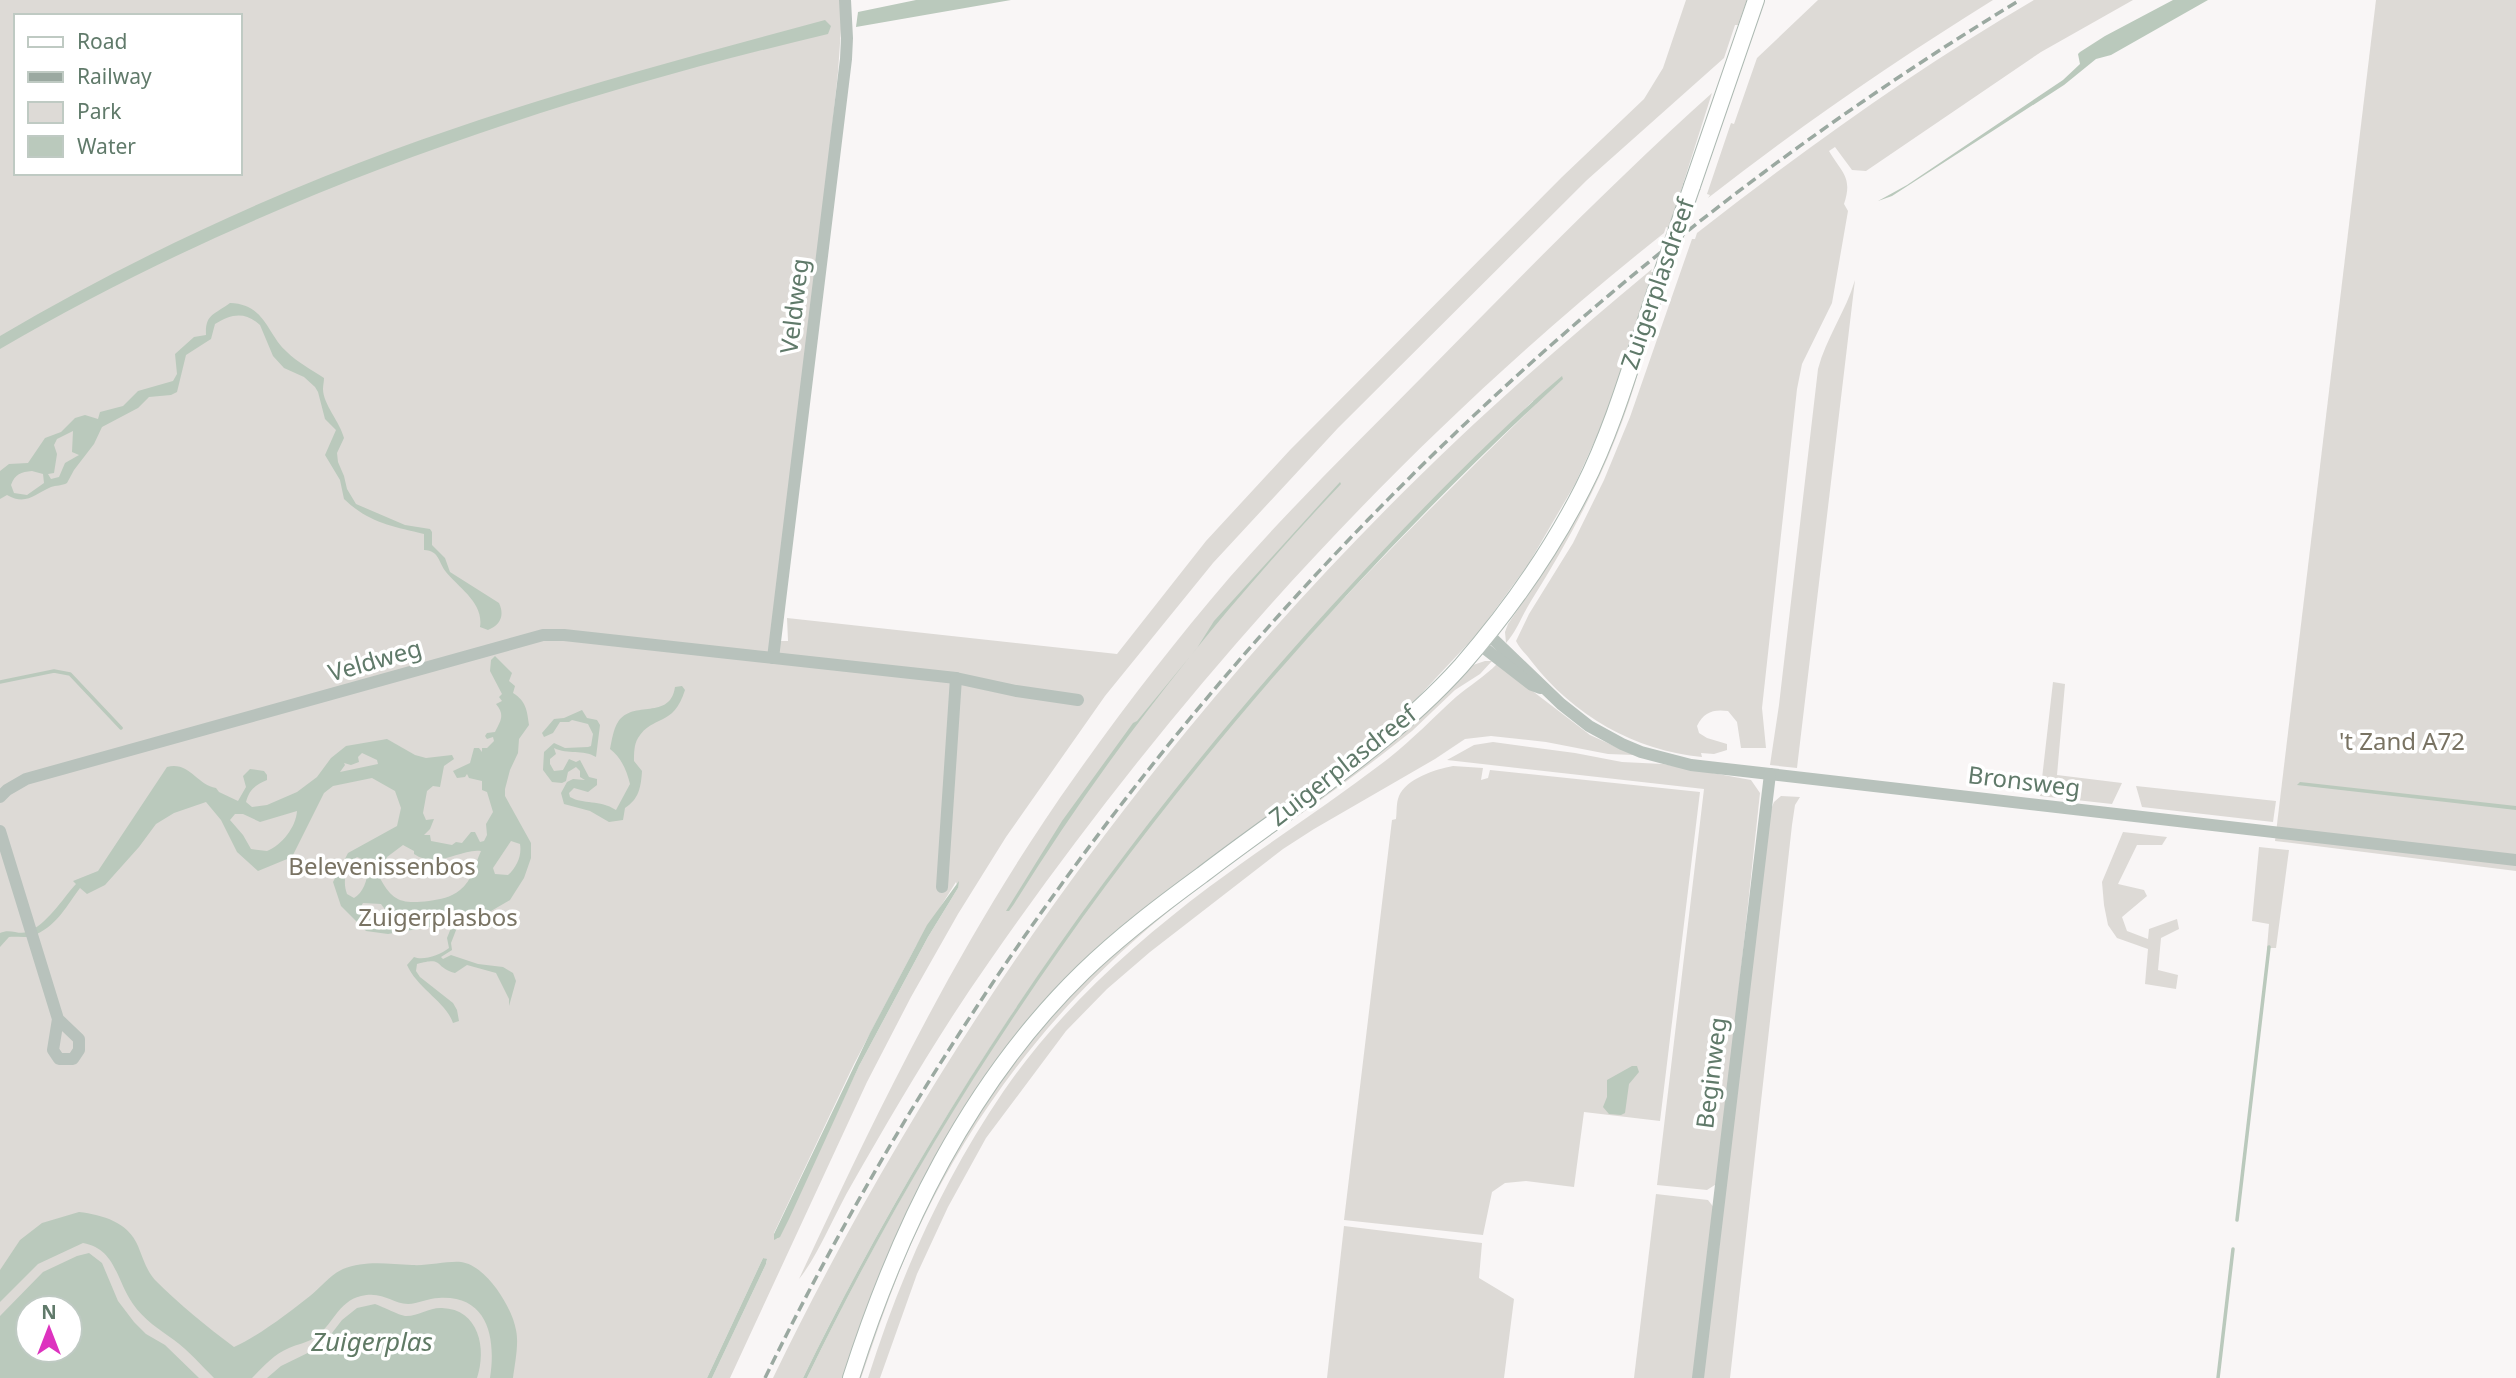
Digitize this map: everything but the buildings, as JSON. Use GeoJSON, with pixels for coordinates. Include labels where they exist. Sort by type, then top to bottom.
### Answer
{"type":"FeatureCollection","features":[{"type":"Feature","properties":{"kind":"main road","name":"Zuigerplasdreef"},"geometry":{"type":"LineString","coordinates":[[851,1378],[885,1279],[927,1186],[968,1116],[1007,1060],[1047,1012],[1083,972],[1141,922],[1380,742],[1439,688],[1484,639],[1545,556],[1584,486],[1605,438],[1754,7]]}},
{"type":"Feature","properties":{"kind":"street","name":"Veldweg"},"geometry":{"type":"LineString","coordinates":[[774,658],[846,59],[848,38],[845,0]]}},
{"type":"Feature","properties":{"kind":"street","name":"Veldweg"},"geometry":{"type":"LineString","coordinates":[[0,797],[26,779],[543,635],[564,635],[956,678],[1077,700]]}},
{"type":"Feature","properties":{"kind":"street","name":"Bronsweg"},"geometry":{"type":"LineString","coordinates":[[1484,639],[1532,685],[1546,691],[1589,726],[1641,752],[1691,765],[2516,860]]}},
{"type":"Feature","properties":{"kind":"street"},"geometry":{"type":"LineString","coordinates":[[942,887],[956,678]]}},
{"type":"Feature","properties":{"kind":"street","name":"Beginweg"},"geometry":{"type":"LineString","coordinates":[[1698,1378],[1770,774]]}},
{"type":"Feature","properties":{"kind":"street"},"geometry":{"type":"LineString","coordinates":[[0,831],[58,1019]]}},
{"type":"Feature","properties":{"kind":"green space","name":"Zuigerplasbos"},"geometry":{"type":"Polygon","coordinates":[[[0,0],[843,0],[838,72],[777,641],[788,641],[787,618],[1117,654],[1206,541],[1290,450],[1562,177],[1644,99],[1663,68],[1686,0],[1747,0],[1724,58],[1587,180],[1338,428],[1213,563],[1105,696],[1006,837],[958,914],[867,1082],[730,1378],[712,1378],[766,1264],[767,1260],[763,1258],[707,1378],[0,1378],[0,0]],[[956,882],[916,946],[854,1064],[774,1233],[777,1239],[859,1066],[928,937],[958,888],[956,882]]]}},
{"type":"Feature","properties":{"kind":"green space"},"geometry":{"type":"Polygon","coordinates":[[[1818,0],[1993,0],[1848,95],[1708,198],[1710,195],[1707,194],[1731,123],[1734,124],[1757,58],[1818,0]]]}},
{"type":"Feature","properties":{"kind":"green space"},"geometry":{"type":"Polygon","coordinates":[[[2034,0],[2133,0],[2041,52],[1866,171],[1852,170],[1835,147],[1829,151],[1847,181],[1844,204],[1848,211],[1832,303],[1802,364],[1797,389],[1762,708],[1766,748],[1741,748],[1737,722],[1728,711],[1709,712],[1697,726],[1699,733],[1707,738],[1727,744],[1727,750],[1714,754],[1701,753],[1702,757],[1653,747],[1607,727],[1586,714],[1548,681],[1516,641],[1529,614],[1573,543],[1604,480],[1630,417],[1692,239],[1862,111],[2034,0]]]}},
{"type":"Feature","properties":{"kind":"green space","name":"'t Zand A72"},"geometry":{"type":"Polygon","coordinates":[[[2376,0],[2516,0],[2516,871],[2275,841],[2376,0]]]}},
{"type":"Feature","properties":{"kind":"green space"},"geometry":{"type":"Polygon","coordinates":[[[1712,93],[1669,228],[1666,227],[1664,233],[1568,313],[1475,396],[1386,482],[1300,572],[1217,666],[1062,860],[971,989],[901,1100],[846,1195],[813,1259],[799,1279],[893,1084],[960,958],[1035,835],[1151,674],[1230,577],[1301,500],[1566,232],[1712,93]]]}},
{"type":"Feature","properties":{"kind":"green space"},"geometry":{"type":"Polygon","coordinates":[[[1652,269],[1641,307],[1644,308],[1612,403],[1575,484],[1529,563],[1479,632],[1390,727],[1164,895],[978,1091],[844,1378],[807,1378],[908,1187],[963,1094],[1084,913],[1149,826],[1287,660],[1410,530],[1536,404],[1533,401],[1423,510],[1318,622],[1219,738],[1124,857],[1035,980],[952,1108],[874,1240],[803,1378],[773,1378],[839,1248],[912,1122],[990,998],[1073,878],[1162,761],[1256,649],[1355,542],[1481,417],[1652,269]]]}},
{"type":"Feature","properties":{"kind":"green space"},"geometry":{"type":"Polygon","coordinates":[[[1855,280],[1797,768],[1770,765],[1818,369],[1855,280]]]}},
{"type":"Feature","properties":{"kind":"green space"},"geometry":{"type":"Polygon","coordinates":[[[1637,365],[1640,366],[1631,397],[1594,488],[1580,517],[1506,643],[1505,632],[1508,624],[1552,559],[1578,512],[1637,365]]]}},
{"type":"Feature","properties":{"kind":"green space"},"geometry":{"type":"Polygon","coordinates":[[[1492,661],[1480,674],[1455,690],[1412,731],[1163,916],[1125,948],[1056,1019],[995,1097],[943,1181],[911,1244],[861,1378],[857,1378],[898,1266],[945,1166],[991,1093],[1045,1023],[1103,961],[1133,935],[1351,773],[1434,703],[1473,665],[1492,661]]]}},
{"type":"Feature","properties":{"kind":"green space"},"geometry":{"type":"Polygon","coordinates":[[[1497,664],[1590,735],[1634,755],[1608,754],[1546,742],[1491,736],[1465,739],[1283,849],[1150,952],[1107,989],[1066,1031],[986,1138],[948,1207],[917,1274],[880,1378],[868,1378],[894,1303],[942,1195],[981,1125],[1047,1035],[1097,982],[1152,932],[1209,887],[1389,758],[1497,664]]]}},
{"type":"Feature","properties":{"kind":"green space"},"geometry":{"type":"Polygon","coordinates":[[[2053,682],[2065,684],[2057,775],[2122,783],[2112,804],[2040,796],[2053,682]]]}},
{"type":"Feature","properties":{"kind":"green space"},"geometry":{"type":"Polygon","coordinates":[[[1493,742],[1622,762],[1663,764],[1751,780],[1760,793],[1718,1183],[1707,1190],[1657,1185],[1704,789],[1447,760],[1474,745],[1493,742]]]}},
{"type":"Feature","properties":{"kind":"green space"},"geometry":{"type":"Polygon","coordinates":[[[1453,766],[1483,768],[1481,780],[1488,778],[1490,770],[1700,792],[1660,1121],[1584,1112],[1574,1187],[1526,1181],[1505,1183],[1492,1192],[1483,1235],[1344,1220],[1392,820],[1396,819],[1399,796],[1408,785],[1430,772],[1453,766]]]}},
{"type":"Feature","properties":{"kind":"green space"},"geometry":{"type":"Polygon","coordinates":[[[2136,786],[2276,801],[2273,822],[2142,807],[2136,786]]]}},
{"type":"Feature","properties":{"kind":"green space"},"geometry":{"type":"Polygon","coordinates":[[[1781,796],[1800,797],[1795,805],[1792,825],[1730,1378],[1703,1378],[1770,812],[1774,802],[1781,796]]]}},
{"type":"Feature","properties":{"kind":"green space"},"geometry":{"type":"Polygon","coordinates":[[[2123,832],[2167,837],[2162,845],[2137,845],[2118,884],[2144,890],[2147,896],[2122,917],[2127,931],[2148,939],[2149,929],[2177,919],[2179,929],[2161,938],[2158,970],[2178,975],[2176,989],[2145,984],[2148,949],[2117,938],[2108,925],[2102,882],[2123,832]]]}},
{"type":"Feature","properties":{"kind":"green space"},"geometry":{"type":"Polygon","coordinates":[[[2259,847],[2289,850],[2276,948],[2267,948],[2269,924],[2252,921],[2259,847]]]}},
{"type":"Feature","properties":{"kind":"green space"},"geometry":{"type":"Polygon","coordinates":[[[1656,1194],[1708,1200],[1715,1209],[1693,1378],[1634,1378],[1656,1194]]]}},
{"type":"Feature","properties":{"kind":"green space"},"geometry":{"type":"Polygon","coordinates":[[[1344,1226],[1482,1243],[1479,1278],[1514,1299],[1504,1378],[1327,1378],[1344,1226]]]}},
{"type":"Feature","properties":{"kind":"water"},"geometry":{"type":"Polygon","coordinates":[[[916,0],[1011,0],[856,27],[858,12],[916,0]]]}},
{"type":"Feature","properties":{"kind":"water"},"geometry":{"type":"Polygon","coordinates":[[[2173,0],[2208,0],[2111,55],[2096,59],[2064,85],[1892,196],[1878,201],[1907,185],[2063,80],[2080,64],[2080,52],[2173,0]]]}},
{"type":"Feature","properties":{"kind":"water"},"geometry":{"type":"Polygon","coordinates":[[[825,20],[831,26],[828,34],[613,91],[507,124],[299,201],[197,246],[98,295],[0,349],[0,336],[95,283],[192,234],[342,169],[553,96],[825,20]]]}},
{"type":"Feature","properties":{"kind":"water"},"geometry":{"type":"Polygon","coordinates":[[[230,303],[242,305],[259,314],[287,352],[324,378],[326,401],[344,438],[337,453],[338,462],[347,489],[356,504],[405,525],[430,529],[432,545],[445,558],[450,572],[499,603],[501,616],[496,626],[488,630],[480,627],[478,611],[469,596],[446,572],[436,555],[424,550],[424,534],[372,519],[344,499],[340,480],[325,455],[336,430],[325,419],[318,392],[304,377],[284,368],[273,356],[260,325],[243,316],[232,316],[215,324],[211,339],[186,355],[177,392],[149,397],[138,408],[102,427],[94,444],[67,483],[25,499],[7,495],[0,499],[0,471],[9,464],[28,463],[45,438],[61,432],[75,418],[85,415],[98,419],[100,412],[123,406],[138,391],[173,381],[177,374],[175,354],[194,337],[206,335],[209,319],[230,303]],[[73,431],[57,439],[54,445],[57,454],[54,473],[48,474],[51,479],[59,477],[65,463],[79,455],[72,452],[73,431]],[[32,471],[14,478],[11,485],[14,493],[27,495],[44,483],[43,474],[32,471]]]}},
{"type":"Feature","properties":{"kind":"water"},"geometry":{"type":"Polygon","coordinates":[[[1562,376],[1563,379],[1449,488],[1340,602],[1236,720],[1138,843],[1045,971],[959,1102],[879,1238],[807,1378],[803,1378],[858,1270],[917,1165],[980,1062],[1047,962],[1118,864],[1269,676],[1350,586],[1456,476],[1562,376]]]}},
{"type":"Feature","properties":{"kind":"water"},"geometry":{"type":"Polygon","coordinates":[[[1340,482],[1167,685],[1088,792],[1014,904],[1006,911],[1062,821],[1133,723],[1197,648],[1214,621],[1340,482]]]}},
{"type":"Feature","properties":{"kind":"water"},"geometry":{"type":"Polygon","coordinates":[[[495,656],[512,673],[509,681],[515,686],[513,693],[525,706],[527,715],[529,725],[519,739],[518,753],[510,770],[505,796],[531,843],[531,858],[524,878],[510,900],[479,918],[460,920],[451,943],[452,950],[441,957],[443,959],[451,955],[478,964],[503,967],[513,973],[516,981],[509,1006],[509,999],[496,973],[467,965],[455,973],[432,961],[417,964],[416,971],[420,977],[453,1003],[459,1021],[453,1023],[444,1008],[417,981],[407,965],[414,957],[432,957],[449,948],[447,938],[453,923],[388,934],[366,931],[341,906],[333,882],[348,853],[397,826],[401,808],[395,791],[372,778],[333,786],[324,793],[292,857],[258,871],[237,852],[221,820],[206,802],[174,813],[156,824],[105,885],[87,894],[80,888],[51,925],[34,936],[9,937],[0,947],[0,933],[24,933],[34,929],[76,884],[73,881],[98,871],[167,767],[181,767],[203,783],[238,801],[246,787],[243,776],[250,769],[264,771],[267,780],[253,788],[247,798],[246,802],[252,807],[267,805],[297,792],[317,777],[331,758],[346,746],[387,739],[415,755],[426,758],[452,755],[454,759],[444,766],[440,787],[433,786],[427,791],[423,813],[426,820],[434,819],[424,835],[430,835],[431,841],[452,845],[456,842],[462,843],[471,832],[475,832],[480,842],[484,841],[487,835],[486,824],[493,812],[487,792],[482,790],[482,781],[469,778],[467,774],[457,778],[453,771],[470,763],[474,748],[479,748],[482,752],[482,748],[487,748],[494,741],[493,737],[487,739],[485,736],[495,732],[500,721],[501,715],[496,704],[502,701],[499,697],[502,694],[490,671],[491,660],[495,656]],[[362,753],[358,757],[359,762],[351,765],[344,763],[340,772],[378,764],[377,760],[362,753]],[[297,811],[260,822],[243,814],[235,814],[230,820],[251,849],[267,851],[287,835],[297,811]],[[511,841],[493,868],[495,874],[508,875],[511,872],[519,857],[520,844],[511,841]],[[403,845],[387,857],[379,876],[388,891],[399,899],[420,902],[445,898],[460,890],[470,877],[481,851],[431,860],[414,854],[414,851],[403,845]],[[357,857],[350,864],[345,884],[347,894],[354,898],[364,887],[368,866],[367,861],[357,857]],[[363,903],[360,908],[366,915],[392,919],[381,904],[363,903]]]}},
{"type":"Feature","properties":{"kind":"water"},"geometry":{"type":"Polygon","coordinates":[[[682,686],[685,690],[675,710],[650,726],[637,740],[634,761],[642,771],[641,782],[636,797],[625,808],[623,820],[609,822],[590,811],[564,804],[561,793],[567,782],[573,779],[585,780],[580,777],[580,771],[576,767],[568,772],[566,781],[552,782],[543,770],[544,752],[554,743],[565,748],[591,746],[593,734],[588,724],[572,720],[560,722],[553,733],[544,737],[542,733],[554,719],[564,718],[582,710],[587,718],[597,720],[600,725],[596,757],[554,748],[556,754],[550,759],[550,764],[554,771],[563,770],[569,759],[576,762],[580,760],[589,777],[597,779],[597,785],[588,792],[574,788],[569,793],[570,797],[604,804],[616,810],[630,784],[623,765],[610,749],[616,725],[625,715],[666,704],[675,687],[682,686]]]}},
{"type":"Feature","properties":{"kind":"water"},"geometry":{"type":"Polygon","coordinates":[[[2300,782],[2516,806],[2516,810],[2297,785],[2300,782]]]}},
{"type":"Feature","properties":{"kind":"water"},"geometry":{"type":"Polygon","coordinates":[[[959,881],[958,888],[928,937],[859,1066],[789,1219],[780,1237],[774,1240],[774,1234],[870,1033],[927,925],[959,881]]]}},
{"type":"Feature","properties":{"kind":"water"},"geometry":{"type":"Polygon","coordinates":[[[1632,1066],[1637,1066],[1639,1072],[1629,1084],[1625,1113],[1609,1114],[1603,1107],[1607,1097],[1607,1080],[1632,1066]]]}},
{"type":"Feature","properties":{"kind":"water","name":"Zuigerplas"},"geometry":{"type":"Polygon","coordinates":[[[79,1212],[114,1221],[128,1231],[155,1280],[193,1315],[234,1347],[283,1317],[334,1274],[351,1266],[455,1262],[470,1265],[480,1271],[496,1288],[514,1321],[517,1341],[513,1378],[490,1378],[490,1335],[479,1312],[469,1304],[456,1299],[439,1298],[408,1304],[369,1295],[346,1303],[320,1333],[311,1340],[278,1354],[252,1378],[214,1378],[185,1349],[137,1310],[109,1259],[94,1246],[83,1243],[38,1264],[0,1302],[0,1270],[20,1240],[42,1223],[79,1212]]]}},
{"type":"Feature","properties":{"kind":"water"},"geometry":{"type":"Polygon","coordinates":[[[89,1253],[102,1263],[118,1301],[134,1322],[146,1334],[165,1345],[199,1378],[0,1378],[0,1316],[14,1302],[14,1364],[84,1364],[84,1294],[22,1294],[43,1272],[89,1253]]]}},
{"type":"Feature","properties":{"kind":"water"},"geometry":{"type":"Polygon","coordinates":[[[763,1258],[767,1259],[766,1264],[712,1378],[707,1378],[763,1258]]]}},
{"type":"Feature","properties":{"kind":"water","name":"Zuigerplas"},"geometry":{"type":"Polygon","coordinates":[[[375,1304],[405,1316],[442,1308],[464,1315],[472,1323],[480,1343],[477,1378],[267,1378],[281,1366],[322,1346],[342,1320],[357,1308],[375,1304]]]}},
{"type":"Feature","properties":{"kind":"waterway"},"geometry":{"type":"LineString","coordinates":[[0,682],[54,671],[70,674],[121,728]]}},
{"type":"Feature","properties":{"kind":"waterway"},"geometry":{"type":"LineString","coordinates":[[2237,1220],[2269,947]]}},
{"type":"Feature","properties":{"kind":"waterway"},"geometry":{"type":"LineString","coordinates":[[2218,1378],[2233,1249]]}},
{"type":"Feature","properties":{"kind":"railway"},"geometry":{"type":"LineString","coordinates":[[765,1378],[876,1169],[1002,969],[1141,779],[1294,599],[1459,430],[1635,273],[1822,130],[2020,0]]}},
{"type":"Feature","properties":{"kind":"park label","name":"Belevenissenbos"},"geometry":{"type":"Point","coordinates":[382,867]}}]}
